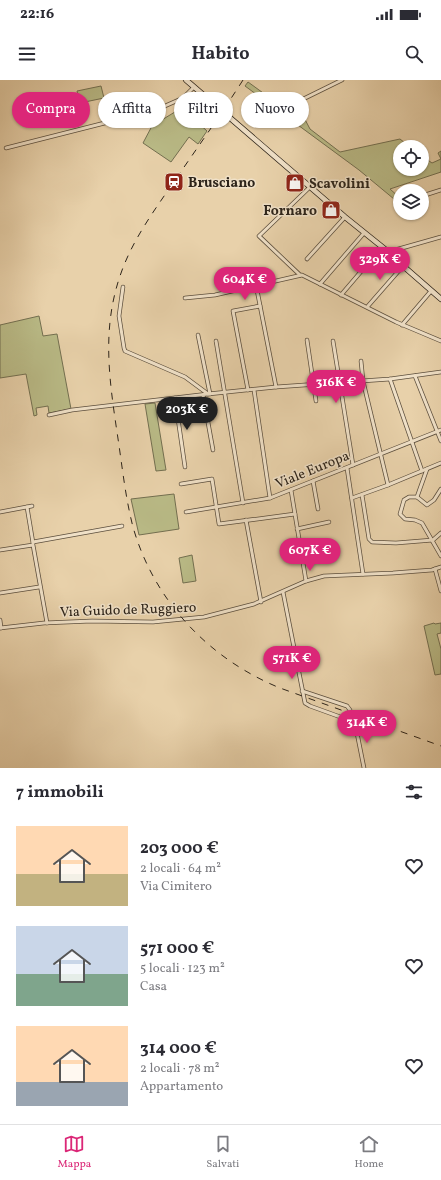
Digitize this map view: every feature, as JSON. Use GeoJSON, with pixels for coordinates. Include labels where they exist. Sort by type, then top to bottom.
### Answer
{"type":"FeatureCollection","features":[{"type":"Feature","properties":{"kind":"street"},"geometry":{"type":"LineString","coordinates":[[186,80],[382,248],[395,254],[401,264],[441,299]]}},
{"type":"Feature","properties":{"kind":"street"},"geometry":{"type":"LineString","coordinates":[[309,96],[342,80]]}},
{"type":"Feature","properties":{"kind":"street"},"geometry":{"type":"LineString","coordinates":[[6,148],[156,110],[183,98],[194,87]]}},
{"type":"Feature","properties":{"kind":"street"},"geometry":{"type":"LineString","coordinates":[[300,275],[259,236],[310,187]]}},
{"type":"Feature","properties":{"kind":"street"},"geometry":{"type":"LineString","coordinates":[[429,194],[441,190]]}},
{"type":"Feature","properties":{"kind":"street"},"geometry":{"type":"LineString","coordinates":[[307,259],[345,217]]}},
{"type":"Feature","properties":{"kind":"street"},"geometry":{"type":"LineString","coordinates":[[320,284],[364,233]]}},
{"type":"Feature","properties":{"kind":"street"},"geometry":{"type":"LineString","coordinates":[[395,254],[406,248],[441,238]]}},
{"type":"Feature","properties":{"kind":"street"},"geometry":{"type":"LineString","coordinates":[[342,295],[382,248]]}},
{"type":"Feature","properties":{"kind":"street"},"geometry":{"type":"LineString","coordinates":[[395,254],[406,248]]}},
{"type":"Feature","properties":{"kind":"street"},"geometry":{"type":"LineString","coordinates":[[368,306],[401,264]]}},
{"type":"Feature","properties":{"kind":"street"},"geometry":{"type":"LineString","coordinates":[[185,298],[215,295],[303,275],[402,325],[441,342]]}},
{"type":"Feature","properties":{"kind":"street"},"geometry":{"type":"LineString","coordinates":[[256,285],[276,387]]}},
{"type":"Feature","properties":{"kind":"street"},"geometry":{"type":"LineString","coordinates":[[123,287],[119,316],[124,348],[126,351],[185,377],[207,394]]}},
{"type":"Feature","properties":{"kind":"street"},"geometry":{"type":"LineString","coordinates":[[402,325],[431,291]]}},
{"type":"Feature","properties":{"kind":"street"},"geometry":{"type":"LineString","coordinates":[[248,390],[233,311],[260,306]]}},
{"type":"Feature","properties":{"kind":"street"},"geometry":{"type":"LineString","coordinates":[[198,335],[207,394],[213,450]]}},
{"type":"Feature","properties":{"kind":"street"},"geometry":{"type":"LineString","coordinates":[[307,340],[316,401]]}},
{"type":"Feature","properties":{"kind":"street"},"geometry":{"type":"LineString","coordinates":[[216,341],[243,503]]}},
{"type":"Feature","properties":{"kind":"street"},"geometry":{"type":"LineString","coordinates":[[333,341],[353,465]]}},
{"type":"Feature","properties":{"kind":"street"},"geometry":{"type":"LineString","coordinates":[[361,361],[363,381],[388,485]]}},
{"type":"Feature","properties":{"kind":"street"},"geometry":{"type":"LineString","coordinates":[[48,415],[72,410],[207,394],[340,382],[390,380],[441,372]]}},
{"type":"Feature","properties":{"kind":"street"},"geometry":{"type":"LineString","coordinates":[[415,376],[439,431],[441,441]]}},
{"type":"Feature","properties":{"kind":"street"},"geometry":{"type":"LineString","coordinates":[[390,380],[422,471]]}},
{"type":"Feature","properties":{"kind":"street"},"geometry":{"type":"LineString","coordinates":[[254,390],[270,498]]}},
{"type":"Feature","properties":{"kind":"street"},"geometry":{"type":"LineString","coordinates":[[175,398],[185,467]]}},
{"type":"Feature","properties":{"kind":"street","name":"Viale Europa"},"geometry":{"type":"LineString","coordinates":[[186,512],[270,498],[439,431]]}},
{"type":"Feature","properties":{"kind":"street"},"geometry":{"type":"LineString","coordinates":[[352,498],[441,463]]}},
{"type":"Feature","properties":{"kind":"street"},"geometry":{"type":"LineString","coordinates":[[347,468],[363,574]]}},
{"type":"Feature","properties":{"kind":"street"},"geometry":{"type":"LineString","coordinates":[[417,497],[427,468]]}},
{"type":"Feature","properties":{"kind":"street"},"geometry":{"type":"LineString","coordinates":[[181,484],[212,479],[219,524],[295,514]]}},
{"type":"Feature","properties":{"kind":"street"},"geometry":{"type":"LineString","coordinates":[[313,481],[318,509]]}},
{"type":"Feature","properties":{"kind":"street"},"geometry":{"type":"LineString","coordinates":[[441,489],[434,500],[427,505],[417,497],[409,497],[404,500],[400,514],[405,519],[415,520],[422,523],[441,556]]}},
{"type":"Feature","properties":{"kind":"street"},"geometry":{"type":"LineString","coordinates":[[291,490],[306,581]]}},
{"type":"Feature","properties":{"kind":"street"},"geometry":{"type":"LineString","coordinates":[[362,495],[369,539],[372,542],[396,543],[433,540],[441,533]]}},
{"type":"Feature","properties":{"kind":"street"},"geometry":{"type":"LineString","coordinates":[[0,512],[32,506]]}},
{"type":"Feature","properties":{"kind":"street"},"geometry":{"type":"LineString","coordinates":[[27,507],[47,623]]}},
{"type":"Feature","properties":{"kind":"street"},"geometry":{"type":"LineString","coordinates":[[246,520],[261,602]]}},
{"type":"Feature","properties":{"kind":"street"},"geometry":{"type":"LineString","coordinates":[[297,529],[329,522]]}},
{"type":"Feature","properties":{"kind":"street"},"geometry":{"type":"LineString","coordinates":[[0,550],[122,526]]}},
{"type":"Feature","properties":{"kind":"street","name":"Via Guido de Ruggiero"},"geometry":{"type":"LineString","coordinates":[[1,628],[47,623],[92,621],[153,622],[188,620],[226,612],[261,602],[306,581],[324,576],[435,569],[441,567]]}},
{"type":"Feature","properties":{"kind":"street"},"geometry":{"type":"LineString","coordinates":[[435,569],[441,591]]}},
{"type":"Feature","properties":{"kind":"street"},"geometry":{"type":"LineString","coordinates":[[0,593],[39,587]]}},
{"type":"Feature","properties":{"kind":"street"},"geometry":{"type":"LineString","coordinates":[[283,592],[304,700],[307,704],[356,723],[364,768]]}},
{"type":"Feature","properties":{"kind":"street"},"geometry":{"type":"LineString","coordinates":[[0,620],[1,628]]}},
{"type":"Feature","properties":{"kind":"street"},"geometry":{"type":"LineString","coordinates":[[302,691],[347,706],[350,710],[348,720]]}},
{"type":"Feature","properties":{"kind":"green space"},"geometry":{"type":"Polygon","coordinates":[[[248,82],[262,92],[253,92],[245,86],[248,82]]]}},
{"type":"Feature","properties":{"kind":"green space"},"geometry":{"type":"Polygon","coordinates":[[[101,86],[102,92],[98,92],[98,99],[90,101],[90,92],[77,91],[101,86]]]}},
{"type":"Feature","properties":{"kind":"green space"},"geometry":{"type":"Polygon","coordinates":[[[174,113],[174,128],[204,128],[207,131],[198,144],[189,137],[171,162],[143,143],[151,128],[166,128],[166,117],[174,113]]]}},
{"type":"Feature","properties":{"kind":"green space"},"geometry":{"type":"Polygon","coordinates":[[[309,127],[340,152],[393,141],[393,176],[429,176],[405,184],[393,184],[393,188],[390,189],[393,192],[393,198],[359,170],[302,128],[309,127]]]}},
{"type":"Feature","properties":{"kind":"green space"},"geometry":{"type":"Polygon","coordinates":[[[441,151],[441,159],[438,153],[441,151]]]}},
{"type":"Feature","properties":{"kind":"green space"},"geometry":{"type":"Polygon","coordinates":[[[441,159],[441,172],[429,176],[429,161],[432,163],[441,159]]]}},
{"type":"Feature","properties":{"kind":"green space"},"geometry":{"type":"Polygon","coordinates":[[[39,316],[43,336],[57,334],[71,409],[49,413],[48,406],[36,408],[37,415],[34,416],[26,374],[0,378],[0,325],[39,316]]]}},
{"type":"Feature","properties":{"kind":"green space"},"geometry":{"type":"Polygon","coordinates":[[[155,403],[166,470],[156,471],[145,404],[155,403]]]}},
{"type":"Feature","properties":{"kind":"green space"},"geometry":{"type":"Polygon","coordinates":[[[174,494],[179,529],[139,535],[131,499],[174,494]]]}},
{"type":"Feature","properties":{"kind":"green space"},"geometry":{"type":"Polygon","coordinates":[[[192,555],[196,581],[183,583],[179,558],[192,555]]]}},
{"type":"Feature","properties":{"kind":"green space"},"geometry":{"type":"Polygon","coordinates":[[[434,623],[441,623],[441,633],[437,634],[441,649],[441,674],[435,675],[424,626],[434,623]]]}},
{"type":"Feature","properties":{"kind":"railway"},"geometry":{"type":"LineString","coordinates":[[243,80],[142,230],[130,252],[114,296],[109,334],[110,373],[124,480],[133,527],[142,554],[170,603],[208,644],[230,661],[254,676],[280,688],[441,746]]}},
{"type":"Feature","properties":{"kind":"place","name":"Brusciano"},"geometry":{"type":"Point","coordinates":[174,182]}},
{"type":"Feature","properties":{"kind":"place","name":"Scavolini"},"geometry":{"type":"Point","coordinates":[295,183]}},
{"type":"Feature","properties":{"kind":"place","name":"Fornaro"},"geometry":{"type":"Point","coordinates":[331,210]}}]}
